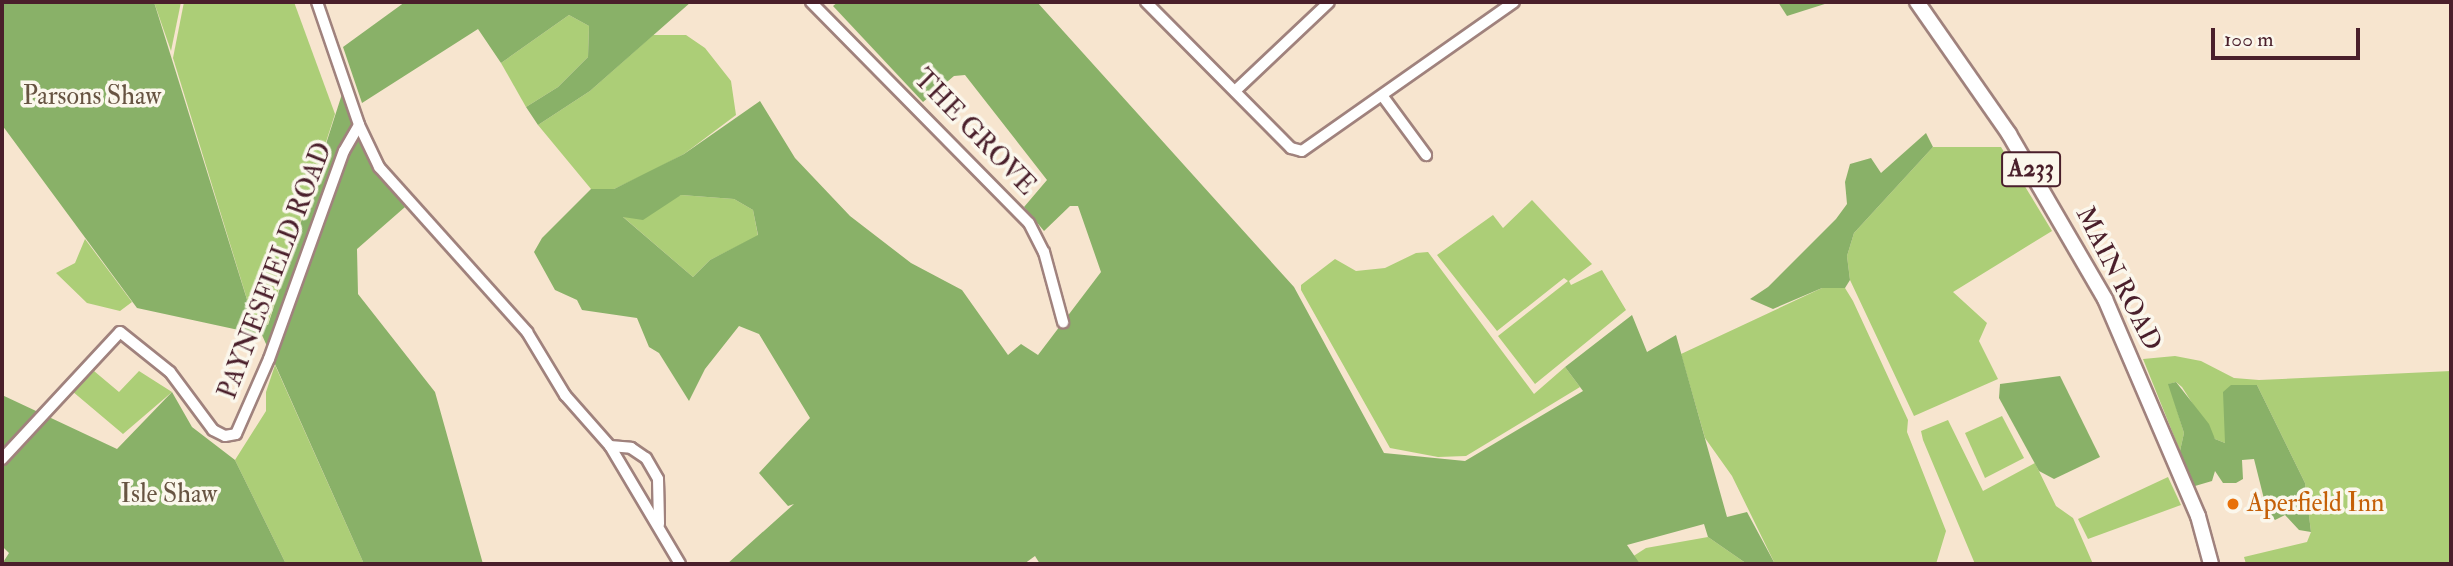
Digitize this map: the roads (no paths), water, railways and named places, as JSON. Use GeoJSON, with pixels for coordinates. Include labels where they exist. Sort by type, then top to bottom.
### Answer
{"type":"FeatureCollection","features":[{"type":"Feature","properties":{"kind":"main road","name":"MAIN ROAD"},"geometry":{"type":"LineString","coordinates":[[1917,2],[2009,134],[2105,299],[2197,516],[2211,564]]}},
{"type":"Feature","properties":{"kind":"street"},"geometry":{"type":"LineString","coordinates":[[317,2],[359,125],[379,166],[454,253],[491,288],[527,332],[565,395],[610,446],[680,564]]}},
{"type":"Feature","properties":{"kind":"street","name":"THE GROVE"},"geometry":{"type":"LineString","coordinates":[[811,2],[1029,223],[1044,252],[1063,322]]}},
{"type":"Feature","properties":{"kind":"street"},"geometry":{"type":"LineString","coordinates":[[1146,2],[1291,148],[1311,149],[1514,2]]}},
{"type":"Feature","properties":{"kind":"street"},"geometry":{"type":"LineString","coordinates":[[1235,90],[1328,2]]}},
{"type":"Feature","properties":{"kind":"street"},"geometry":{"type":"LineString","coordinates":[[1384,98],[1426,155]]}},
{"type":"Feature","properties":{"kind":"street","name":"PAYNESFIELD ROAD"},"geometry":{"type":"LineString","coordinates":[[2,459],[120,332],[170,372],[213,430],[225,436],[236,433],[269,359],[344,151],[359,125]]}},
{"type":"Feature","properties":{"kind":"street"},"geometry":{"type":"LineString","coordinates":[[610,446],[631,448],[646,458],[658,479],[659,525]]}},
{"type":"Feature","properties":{"kind":"place","name":"Aperfield Inn"},"geometry":{"type":"Point","coordinates":[2233,504]}},
{"type":"Feature","properties":{"kind":"park label","name":"Parsons Shaw"},"geometry":{"type":"Point","coordinates":[92,97]}},
{"type":"Feature","properties":{"kind":"park label","name":"Isle Shaw"},"geometry":{"type":"Point","coordinates":[169,495]}}]}
